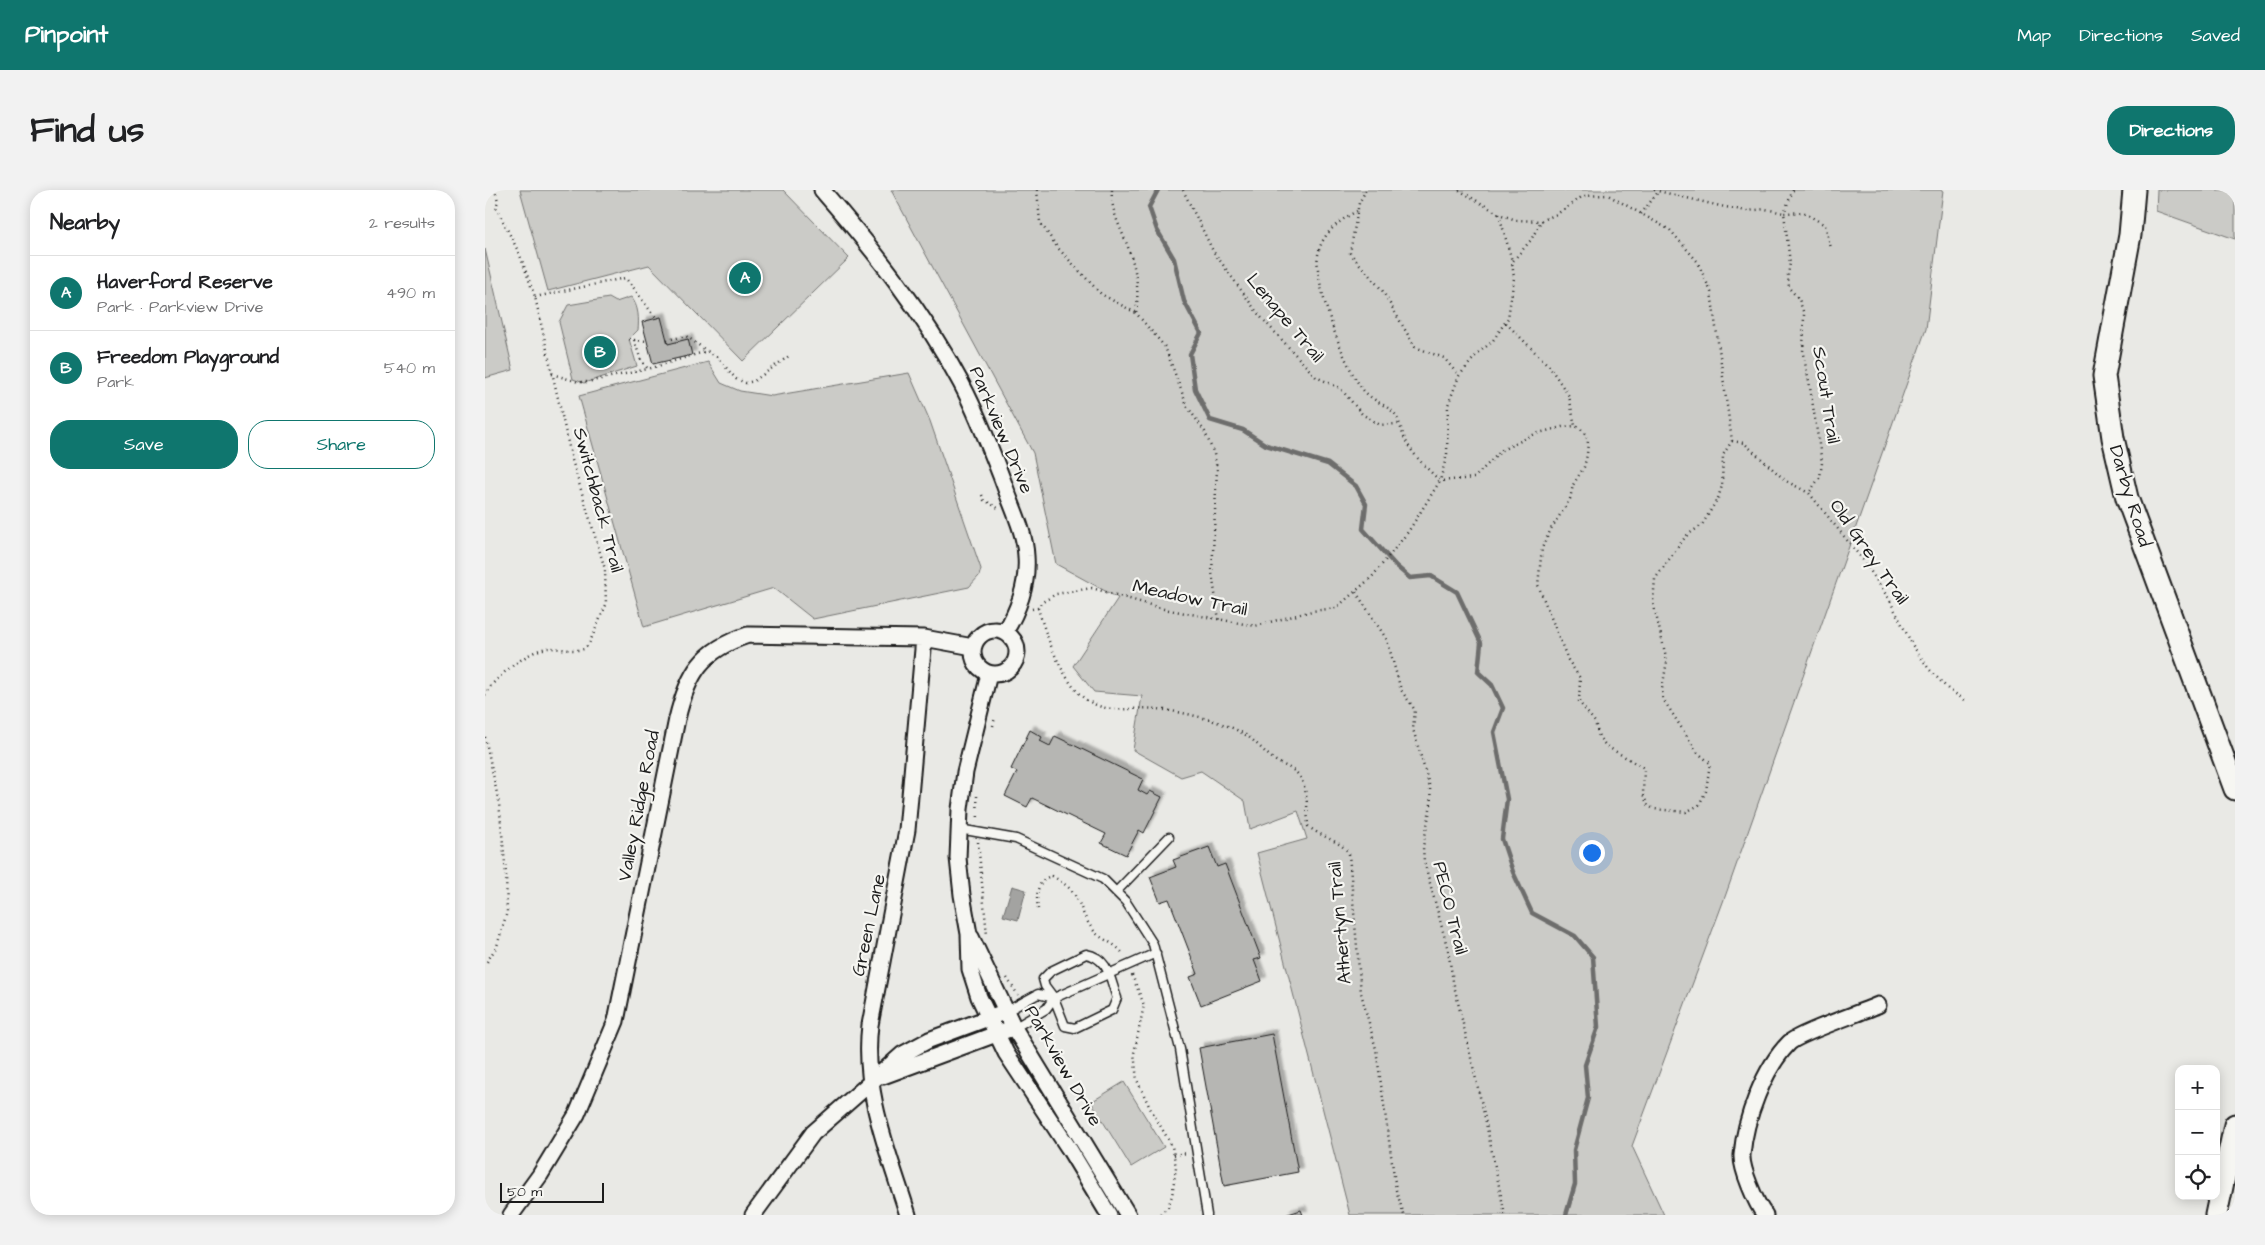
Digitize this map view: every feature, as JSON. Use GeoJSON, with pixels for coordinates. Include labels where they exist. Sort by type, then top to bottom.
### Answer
{"type":"FeatureCollection","features":[{"type":"Feature","properties":{"kind":"main road","name":"Darby Road"},"geometry":{"type":"LineString","coordinates":[[2134,190],[2130,235],[2104,376],[2113,438],[2127,498],[2235,789]]}},
{"type":"Feature","properties":{"kind":"main road"},"geometry":{"type":"LineString","coordinates":[[2216,1215],[2235,1124]]}},
{"type":"Feature","properties":{"kind":"street","name":"Parkview Drive"},"geometry":{"type":"LineString","coordinates":[[822,190],[868,244],[906,295],[947,358],[973,406],[1010,500],[1026,554],[1026,567],[1021,596],[1014,618],[1005,632]]}},
{"type":"Feature","properties":{"kind":"street"},"geometry":{"type":"LineString","coordinates":[[999,630],[1005,632],[1015,642],[1017,658],[1009,670],[1002,674],[989,674],[979,667],[975,661],[973,647],[983,633],[999,630]]}},
{"type":"Feature","properties":{"kind":"street","name":"Valley Ridge Road"},"geometry":{"type":"LineString","coordinates":[[511,1215],[540,1175],[577,1114],[616,1021],[681,703],[688,680],[696,668],[724,643],[748,635],[924,638],[973,647]]}},
{"type":"Feature","properties":{"kind":"street","name":"Green Lane"},"geometry":{"type":"LineString","coordinates":[[908,1215],[879,1121],[870,1081],[868,1054],[870,1025],[907,830],[924,638]]}},
{"type":"Feature","properties":{"kind":"street","name":"Parkview Drive"},"geometry":{"type":"LineString","coordinates":[[989,674],[965,772],[959,828],[958,858],[961,895],[969,934],[970,968],[979,996],[1016,1070],[1068,1147],[1109,1215]]}},
{"type":"Feature","properties":{"kind":"street","name":"Parkview Drive"},"geometry":{"type":"LineString","coordinates":[[969,934],[1014,1028],[1128,1215]]}},
{"type":"Feature","properties":{"kind":"street"},"geometry":{"type":"LineString","coordinates":[[1765,1215],[1757,1206],[1742,1157],[1750,1110],[1772,1068],[1790,1042],[1878,1005]]}},
{"type":"Feature","properties":{"kind":"street"},"geometry":{"type":"LineString","coordinates":[[753,1215],[813,1133],[903,1054],[929,1040],[1007,1011]]}},
{"type":"Feature","properties":{"kind":"street"},"geometry":{"type":"LineString","coordinates":[[870,1081],[1014,1028]]}},
{"type":"Feature","properties":{"kind":"lane"},"geometry":{"type":"LineString","coordinates":[[959,828],[1015,839],[1103,879],[1126,902],[1153,944],[1180,1049],[1207,1215]]}},
{"type":"Feature","properties":{"kind":"lane"},"geometry":{"type":"LineString","coordinates":[[1116,892],[1169,837]]}},
{"type":"Feature","properties":{"kind":"lane"},"geometry":{"type":"LineString","coordinates":[[1014,1028],[1047,1008],[1054,998],[1108,972],[1155,953]]}},
{"type":"Feature","properties":{"kind":"lane"},"geometry":{"type":"LineString","coordinates":[[1086,954],[1097,956],[1103,962],[1117,998],[1112,1010],[1075,1028],[1065,1026],[1054,998],[1045,986],[1043,979],[1051,971],[1086,954]]}},
{"type":"Feature","properties":{"kind":"lane"},"geometry":{"type":"LineString","coordinates":[[1007,1011],[1038,994],[1054,998]]}},
{"type":"Feature","properties":{"kind":"path","name":"Switchback Trail"},"geometry":{"type":"LineString","coordinates":[[485,695],[500,676],[539,650],[549,648],[565,650],[584,649],[589,644],[606,604],[605,569],[572,460],[535,297],[520,255],[496,207],[498,201],[495,190]]}},
{"type":"Feature","properties":{"kind":"path"},"geometry":{"type":"LineString","coordinates":[[1037,190],[1040,222],[1057,247],[1101,294],[1136,313],[1165,348],[1187,406],[1205,432],[1214,454],[1217,493],[1212,573],[1219,620]]}},
{"type":"Feature","properties":{"kind":"path"},"geometry":{"type":"LineString","coordinates":[[1112,190],[1111,203],[1130,253],[1139,290],[1136,313]]}},
{"type":"Feature","properties":{"kind":"path","name":"Lenape Trail"},"geometry":{"type":"LineString","coordinates":[[1183,190],[1213,251],[1259,314],[1316,377],[1340,388],[1362,414],[1380,425],[1399,424]]}},
{"type":"Feature","properties":{"kind":"path"},"geometry":{"type":"LineString","coordinates":[[1366,190],[1357,211],[1350,253],[1382,290],[1415,347],[1444,358],[1459,376]]}},
{"type":"Feature","properties":{"kind":"path"},"geometry":{"type":"LineString","coordinates":[[1357,211],[1343,219],[1323,240],[1318,254],[1318,269],[1335,335],[1365,392],[1395,413],[1413,453],[1440,481],[1474,478],[1502,450],[1535,434],[1562,427],[1575,426],[1581,428],[1588,440],[1584,467],[1573,485],[1570,499],[1551,529],[1542,548],[1538,585],[1568,660],[1580,678],[1579,702],[1595,722],[1599,737],[1606,746],[1644,768],[1643,794],[1646,804],[1654,809],[1686,812],[1699,805],[1706,791],[1710,763],[1697,752],[1663,699],[1662,688],[1667,661],[1653,602],[1655,579],[1686,536],[1703,525],[1718,498],[1722,486],[1723,455],[1732,440],[1711,292],[1697,261],[1680,239],[1670,230],[1607,195],[1583,196],[1557,214],[1541,221],[1516,220],[1499,214],[1459,190]]}},
{"type":"Feature","properties":{"kind":"path"},"geometry":{"type":"LineString","coordinates":[[1654,190],[1747,211],[1765,209],[1785,213],[1803,212],[1825,225],[1831,248]]}},
{"type":"Feature","properties":{"kind":"path","name":"Scout Trail"},"geometry":{"type":"LineString","coordinates":[[1793,190],[1785,213],[1790,263],[1787,275],[1789,288],[1799,300],[1804,314],[1803,354],[1822,464],[1820,477],[1809,493]]}},
{"type":"Feature","properties":{"kind":"path"},"geometry":{"type":"LineString","coordinates":[[1641,214],[1658,192]]}},
{"type":"Feature","properties":{"kind":"path","name":"Meadow Trail"},"geometry":{"type":"LineString","coordinates":[[1038,608],[1041,603],[1056,594],[1091,588],[1156,607],[1255,626],[1311,611],[1336,608],[1356,592],[1372,577],[1407,532],[1440,481],[1447,454],[1447,405],[1459,376],[1478,353],[1492,342],[1505,323],[1511,308],[1514,278],[1512,262],[1499,214]]}},
{"type":"Feature","properties":{"kind":"path"},"geometry":{"type":"LineString","coordinates":[[1512,262],[1531,240],[1541,221]]}},
{"type":"Feature","properties":{"kind":"path"},"geometry":{"type":"LineString","coordinates":[[535,297],[625,278],[638,291],[644,306],[657,318]]}},
{"type":"Feature","properties":{"kind":"path"},"geometry":{"type":"LineString","coordinates":[[1505,323],[1549,366],[1569,396],[1575,426]]}},
{"type":"Feature","properties":{"kind":"path"},"geometry":{"type":"LineString","coordinates":[[667,340],[686,336],[717,357],[736,379],[746,383],[754,381],[789,356]]}},
{"type":"Feature","properties":{"kind":"path"},"geometry":{"type":"LineString","coordinates":[[629,339],[647,341]]}},
{"type":"Feature","properties":{"kind":"path"},"geometry":{"type":"LineString","coordinates":[[633,340],[641,360],[648,369]]}},
{"type":"Feature","properties":{"kind":"path"},"geometry":{"type":"LineString","coordinates":[[551,374],[578,382],[648,369],[707,351]]}},
{"type":"Feature","properties":{"kind":"path","name":"Old Grey Trail"},"geometry":{"type":"LineString","coordinates":[[1732,440],[1744,443],[1786,481],[1809,493],[1868,568],[1889,599],[1913,646],[1929,670],[1948,689],[1965,700]]}},
{"type":"Feature","properties":{"kind":"path"},"geometry":{"type":"LineString","coordinates":[[982,495],[984,500],[1001,510]]}},
{"type":"Feature","properties":{"kind":"path","name":"PECO Trail"},"geometry":{"type":"LineString","coordinates":[[1356,592],[1387,640],[1401,690],[1415,710],[1413,729],[1430,788],[1431,804],[1423,847],[1424,861],[1448,950],[1457,1000],[1485,1118],[1505,1215]]}},
{"type":"Feature","properties":{"kind":"path"},"geometry":{"type":"LineString","coordinates":[[1027,609],[1038,608]]}},
{"type":"Feature","properties":{"kind":"path","name":"Athertyn Trail"},"geometry":{"type":"LineString","coordinates":[[1038,608],[1059,662],[1081,696],[1090,702],[1111,710],[1155,708],[1235,728],[1276,761],[1295,771],[1302,781],[1306,794],[1308,826],[1316,833],[1346,848],[1349,854],[1361,993],[1376,1049],[1396,1190],[1404,1215]]}},
{"type":"Feature","properties":{"kind":"path"},"geometry":{"type":"LineString","coordinates":[[485,737],[499,803],[507,903],[502,932],[497,946],[485,965]]}},
{"type":"Feature","properties":{"kind":"path"},"geometry":{"type":"LineString","coordinates":[[977,842],[984,925],[989,941]]}},
{"type":"Feature","properties":{"kind":"path"},"geometry":{"type":"LineString","coordinates":[[1038,909],[1036,897],[1039,887],[1044,879],[1052,876],[1072,889],[1094,932],[1118,947],[1124,955]]}},
{"type":"Feature","properties":{"kind":"path"},"geometry":{"type":"LineString","coordinates":[[1131,971],[1144,1005],[1134,1053],[1137,1080],[1150,1108],[1173,1146],[1175,1167],[1172,1196],[1168,1207],[1159,1215]]}},
{"type":"Feature","properties":{"kind":"path"},"geometry":{"type":"LineString","coordinates":[[1006,976],[1018,996]]}},
{"type":"Feature","properties":{"kind":"shaded area"},"geometry":{"type":"Polygon","coordinates":[[[520,190],[783,190],[849,258],[743,361],[649,265],[548,291],[520,190]]]}},
{"type":"Feature","properties":{"kind":"shaded area"},"geometry":{"type":"Polygon","coordinates":[[[891,190],[1943,190],[1926,329],[1726,894],[1632,1146],[1664,1215],[1350,1215],[1257,853],[1307,839],[1298,811],[1250,829],[1245,801],[1201,771],[1181,777],[1133,750],[1142,696],[1094,692],[1073,666],[1118,598],[1056,564],[1033,453],[891,190]]]}},
{"type":"Feature","properties":{"kind":"shaded area"},"geometry":{"type":"Polygon","coordinates":[[[2157,190],[2235,190],[2235,239],[2156,211],[2157,190]]]}},
{"type":"Feature","properties":{"kind":"shaded area"},"geometry":{"type":"Polygon","coordinates":[[[485,249],[513,370],[485,378],[485,249]]]}},
{"type":"Feature","properties":{"kind":"shaded area"},"geometry":{"type":"Polygon","coordinates":[[[631,297],[637,309],[638,330],[629,339],[637,366],[584,383],[573,379],[559,322],[568,305],[609,298],[616,302],[631,297]]]}},
{"type":"Feature","properties":{"kind":"shaded area"},"geometry":{"type":"Polygon","coordinates":[[[708,362],[721,383],[740,391],[772,396],[909,373],[930,421],[981,569],[979,576],[969,587],[813,619],[774,588],[644,627],[579,396],[708,362]]]}},
{"type":"Feature","properties":{"kind":"shaded area"},"geometry":{"type":"Polygon","coordinates":[[[1012,886],[1026,890],[1018,920],[1003,916],[1012,886]]]}},
{"type":"Feature","properties":{"kind":"shaded area"},"geometry":{"type":"Polygon","coordinates":[[[1124,1082],[1164,1147],[1131,1167],[1091,1102],[1124,1082]]]}},
{"type":"Feature","properties":{"kind":"building"},"geometry":{"type":"Polygon","coordinates":[[[661,317],[668,344],[688,339],[692,355],[653,364],[642,322],[661,317]]]}},
{"type":"Feature","properties":{"kind":"building"},"geometry":{"type":"Polygon","coordinates":[[[1030,730],[1042,737],[1040,741],[1050,746],[1055,736],[1143,779],[1138,790],[1147,795],[1150,791],[1162,797],[1144,833],[1139,830],[1126,855],[1101,843],[1106,834],[1032,798],[1027,807],[1005,796],[1017,772],[1011,769],[1030,730]]]}},
{"type":"Feature","properties":{"kind":"building"},"geometry":{"type":"Polygon","coordinates":[[[1209,847],[1217,867],[1225,864],[1261,958],[1254,960],[1262,981],[1201,1005],[1190,977],[1198,974],[1169,899],[1160,902],[1150,877],[1176,867],[1173,860],[1209,847]]]}},
{"type":"Feature","properties":{"kind":"building"},"geometry":{"type":"Polygon","coordinates":[[[1272,1034],[1298,1172],[1224,1186],[1199,1048],[1272,1034]]]}},
{"type":"Feature","properties":{"kind":"building"},"geometry":{"type":"Polygon","coordinates":[[[1301,1210],[1303,1215],[1285,1215],[1301,1210]]]}},
{"type":"Feature","properties":{"kind":"waterway"},"geometry":{"type":"LineString","coordinates":[[1158,190],[1149,207],[1157,230],[1174,259],[1184,301],[1201,333],[1190,354],[1195,389],[1210,420],[1243,430],[1266,445],[1328,464],[1356,486],[1366,504],[1363,529],[1396,566],[1410,578],[1431,576],[1457,592],[1481,643],[1478,672],[1492,685],[1503,708],[1494,732],[1507,799],[1502,839],[1513,872],[1532,913],[1575,936],[1593,957],[1598,1027],[1585,1065],[1588,1098],[1574,1150],[1575,1184],[1566,1215]]}},
{"type":"Feature","properties":{"kind":"place","name":"Haverford Reserve"},"geometry":{"type":"Point","coordinates":[745,278]}},
{"type":"Feature","properties":{"kind":"place","name":"Freedom Playground"},"geometry":{"type":"Point","coordinates":[600,352]}}]}
